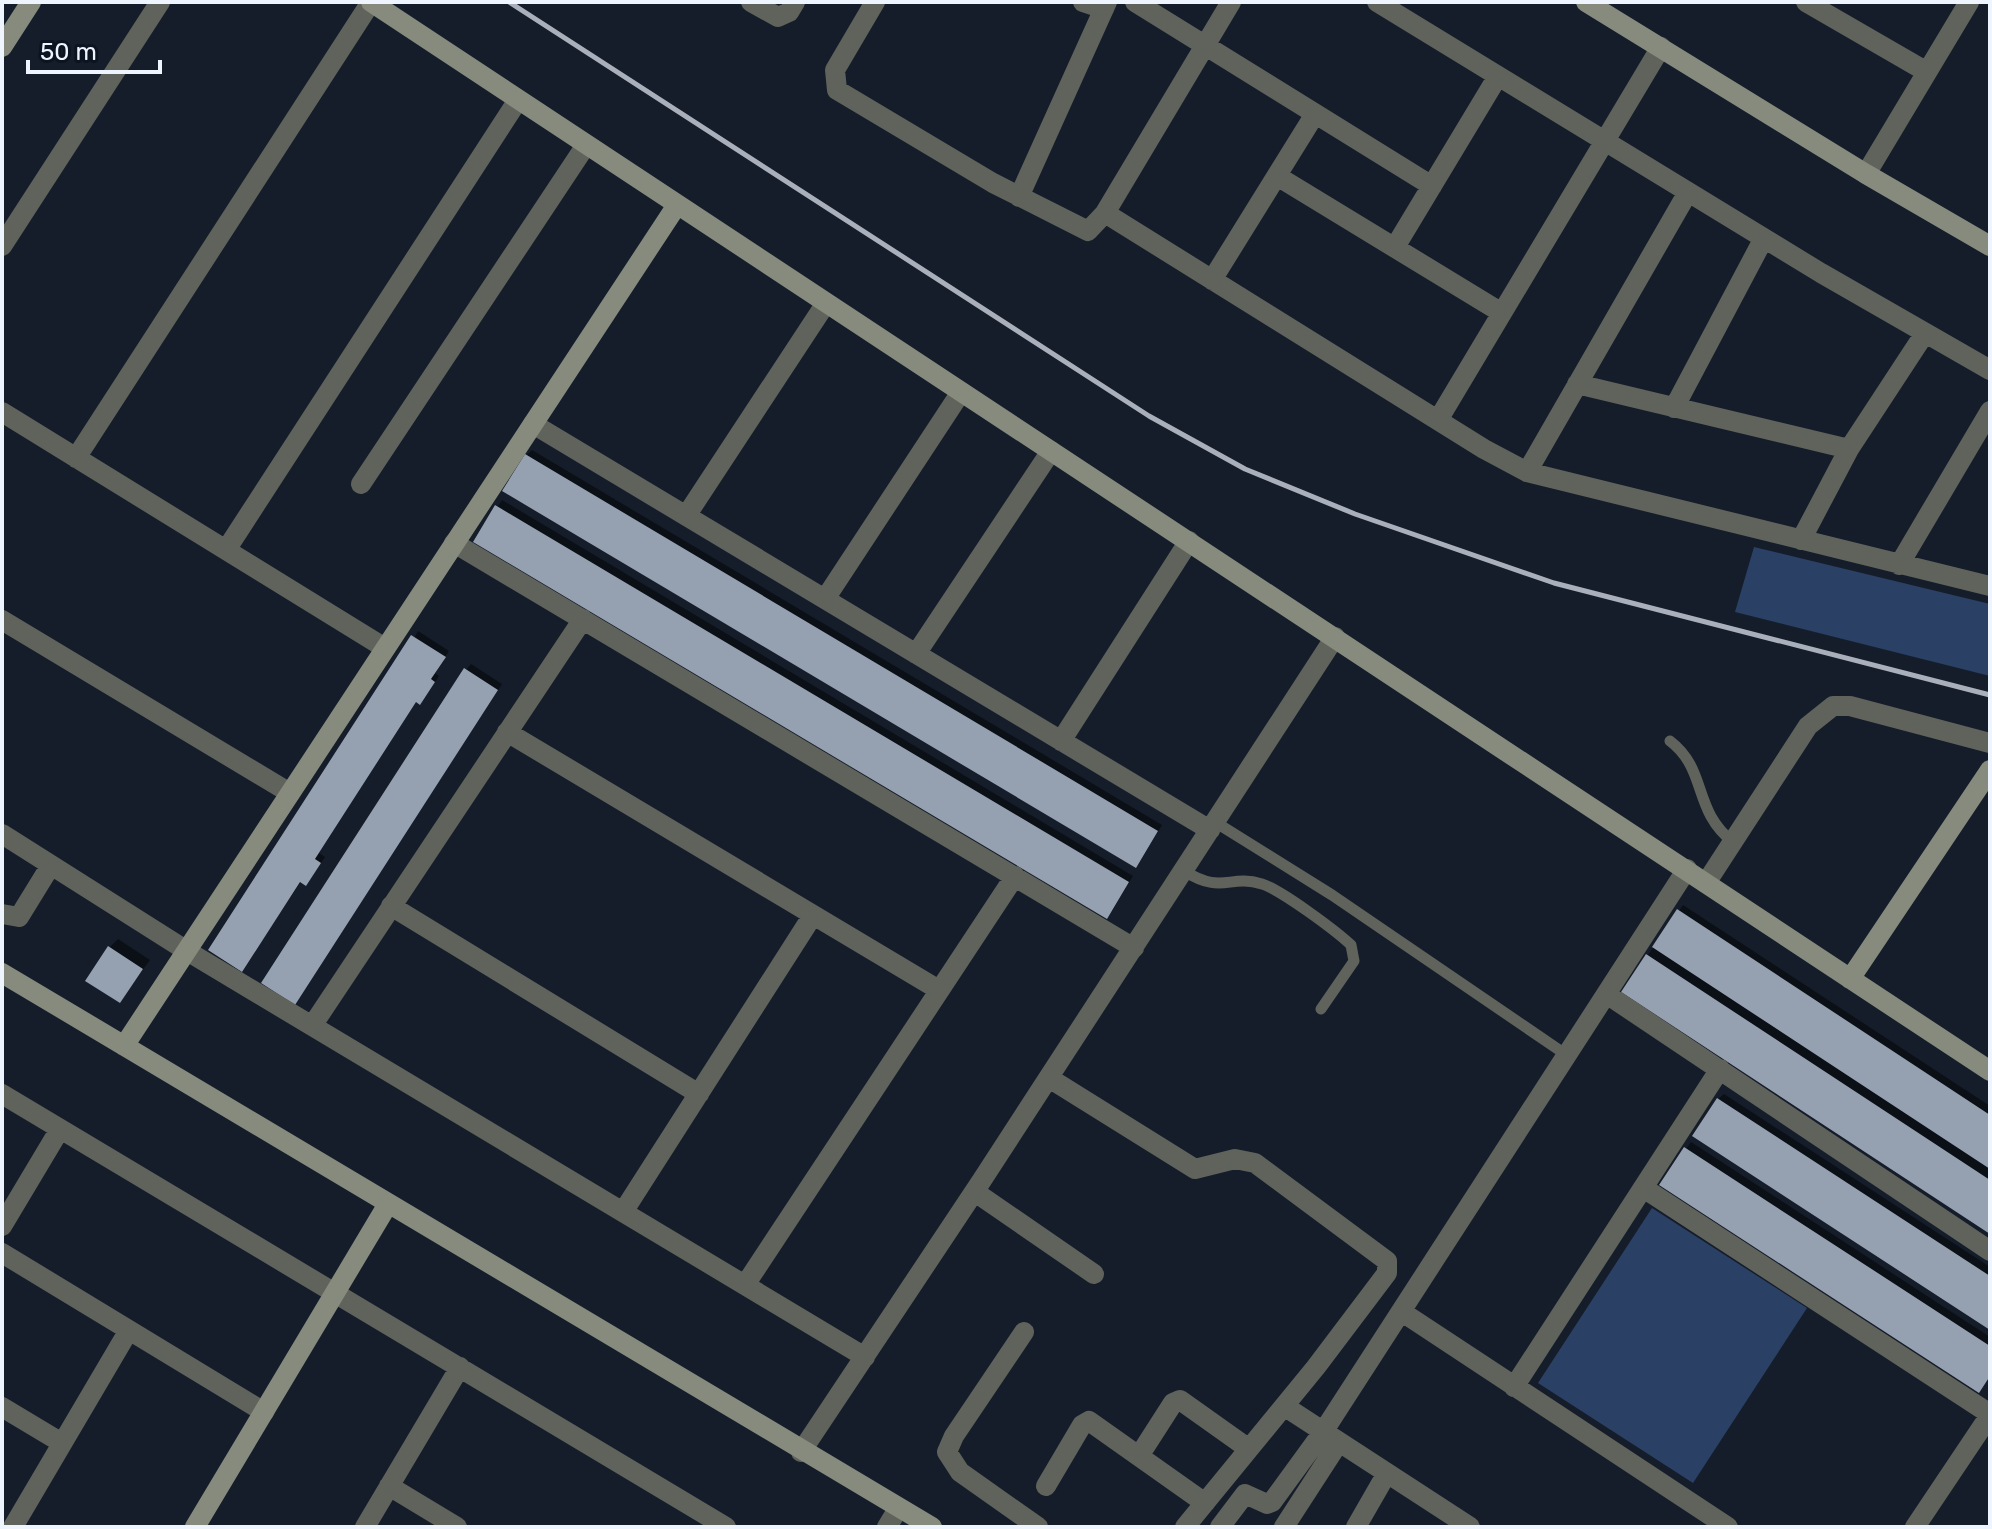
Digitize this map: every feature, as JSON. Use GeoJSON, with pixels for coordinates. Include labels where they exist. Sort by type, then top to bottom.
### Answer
{"type":"FeatureCollection","features":[{"type":"Feature","properties":{"kind":"street"},"geometry":{"type":"LineString","coordinates":[[2,246],[160,2]]}},
{"type":"Feature","properties":{"kind":"street"},"geometry":{"type":"LineString","coordinates":[[76,458],[371,2],[1990,1071]]}},
{"type":"Feature","properties":{"kind":"street"},"geometry":{"type":"LineString","coordinates":[[751,2],[778,17],[789,12],[795,2]]}},
{"type":"Feature","properties":{"kind":"street"},"geometry":{"type":"LineString","coordinates":[[875,2],[835,70],[837,90],[1019,197],[1088,231],[1105,213],[1231,2]]}},
{"type":"Feature","properties":{"kind":"street"},"geometry":{"type":"LineString","coordinates":[[1019,197],[1106,5],[1083,2]]}},
{"type":"Feature","properties":{"kind":"street"},"geometry":{"type":"LineString","coordinates":[[1135,2],[1432,186]]}},
{"type":"Feature","properties":{"kind":"street"},"geometry":{"type":"LineString","coordinates":[[1377,2],[1764,238],[1990,370]]}},
{"type":"Feature","properties":{"kind":"street"},"geometry":{"type":"LineString","coordinates":[[1586,2],[1866,174],[1988,239]]}},
{"type":"Feature","properties":{"kind":"street"},"geometry":{"type":"LineString","coordinates":[[1806,2],[1927,72]]}},
{"type":"Feature","properties":{"kind":"street"},"geometry":{"type":"LineString","coordinates":[[1866,174],[1969,2]]}},
{"type":"Feature","properties":{"kind":"street"},"geometry":{"type":"LineString","coordinates":[[2,47],[27,3]]}},
{"type":"Feature","properties":{"kind":"street"},"geometry":{"type":"LineString","coordinates":[[1438,420],[1661,47]]}},
{"type":"Feature","properties":{"kind":"street"},"geometry":{"type":"LineString","coordinates":[[1395,247],[1498,76]]}},
{"type":"Feature","properties":{"kind":"street"},"geometry":{"type":"LineString","coordinates":[[226,550],[518,100]]}},
{"type":"Feature","properties":{"kind":"street"},"geometry":{"type":"LineString","coordinates":[[1212,280],[1315,114]]}},
{"type":"Feature","properties":{"kind":"street"},"geometry":{"type":"LineString","coordinates":[[361,484],[586,145]]}},
{"type":"Feature","properties":{"kind":"street"},"geometry":{"type":"LineString","coordinates":[[1277,176],[1502,313]]}},
{"type":"Feature","properties":{"kind":"street"},"geometry":{"type":"LineString","coordinates":[[1527,472],[1688,192]]}},
{"type":"Feature","properties":{"kind":"street"},"geometry":{"type":"LineString","coordinates":[[124,1046],[677,205]]}},
{"type":"Feature","properties":{"kind":"street"},"geometry":{"type":"LineString","coordinates":[[1105,213],[1527,472],[1990,586]]}},
{"type":"Feature","properties":{"kind":"street"},"geometry":{"type":"LineString","coordinates":[[1674,408],[1764,238]]}},
{"type":"Feature","properties":{"kind":"street"},"geometry":{"type":"LineString","coordinates":[[686,516],[826,303]]}},
{"type":"Feature","properties":{"kind":"street"},"geometry":{"type":"LineString","coordinates":[[1801,540],[1849,449],[1925,333]]}},
{"type":"Feature","properties":{"kind":"street"},"geometry":{"type":"LineString","coordinates":[[1577,384],[1849,449]]}},
{"type":"Feature","properties":{"kind":"street"},"geometry":{"type":"LineString","coordinates":[[825,599],[961,392]]}},
{"type":"Feature","properties":{"kind":"street"},"geometry":{"type":"LineString","coordinates":[[1899,565],[1990,411]]}},
{"type":"Feature","properties":{"kind":"street"},"geometry":{"type":"LineString","coordinates":[[2,412],[385,648]]}},
{"type":"Feature","properties":{"kind":"street"},"geometry":{"type":"LineString","coordinates":[[533,424],[1061,741],[1212,826]]}},
{"type":"Feature","properties":{"kind":"street"},"geometry":{"type":"LineString","coordinates":[[916,654],[1051,451]]}},
{"type":"Feature","properties":{"kind":"street"},"geometry":{"type":"LineString","coordinates":[[1061,741],[1189,541]]}},
{"type":"Feature","properties":{"kind":"street"},"geometry":{"type":"LineString","coordinates":[[454,543],[1134,948]]}},
{"type":"Feature","properties":{"kind":"street"},"geometry":{"type":"LineString","coordinates":[[312,1026],[583,619]]}},
{"type":"Feature","properties":{"kind":"street"},"geometry":{"type":"LineString","coordinates":[[2,620],[290,793]]}},
{"type":"Feature","properties":{"kind":"street"},"geometry":{"type":"LineString","coordinates":[[801,1452],[975,1192],[1335,637]]}},
{"type":"Feature","properties":{"kind":"street"},"geometry":{"type":"LineString","coordinates":[[1706,883],[1808,726],[1833,706],[1850,706],[1990,743]]}},
{"type":"Feature","properties":{"kind":"street"},"geometry":{"type":"LineString","coordinates":[[507,732],[939,990]]}},
{"type":"Feature","properties":{"kind":"street"},"geometry":{"type":"LineString","coordinates":[[1850,979],[1990,770]]}},
{"type":"Feature","properties":{"kind":"street"},"geometry":{"type":"LineString","coordinates":[[2,834],[187,951],[865,1357]]}},
{"type":"Feature","properties":{"kind":"street"},"geometry":{"type":"LineString","coordinates":[[2,914],[19,917],[51,865]]}},
{"type":"Feature","properties":{"kind":"street"},"geometry":{"type":"LineString","coordinates":[[1284,1527],[1402,1312],[1687,869]]}},
{"type":"Feature","properties":{"kind":"street"},"geometry":{"type":"LineString","coordinates":[[745,1285],[1015,876]]}},
{"type":"Feature","properties":{"kind":"street"},"geometry":{"type":"LineString","coordinates":[[391,906],[699,1094]]}},
{"type":"Feature","properties":{"kind":"street"},"geometry":{"type":"LineString","coordinates":[[623,1212],[813,915]]}},
{"type":"Feature","properties":{"kind":"street"},"geometry":{"type":"LineString","coordinates":[[2,973],[801,1452],[932,1527]]}},
{"type":"Feature","properties":{"kind":"street"},"geometry":{"type":"LineString","coordinates":[[1608,995],[1990,1251]]}},
{"type":"Feature","properties":{"kind":"street"},"geometry":{"type":"LineString","coordinates":[[1514,1387],[1720,1069]]}},
{"type":"Feature","properties":{"kind":"street"},"geometry":{"type":"LineString","coordinates":[[1049,1078],[1195,1169],[1235,1159],[1255,1163],[1383,1255],[1387,1261],[1387,1273],[1185,1527]]}},
{"type":"Feature","properties":{"kind":"street"},"geometry":{"type":"LineString","coordinates":[[2,1094],[726,1527]]}},
{"type":"Feature","properties":{"kind":"street"},"geometry":{"type":"LineString","coordinates":[[2,1226],[60,1129]]}},
{"type":"Feature","properties":{"kind":"street"},"geometry":{"type":"LineString","coordinates":[[1645,1189],[1990,1415],[1915,1527]]}},
{"type":"Feature","properties":{"kind":"street"},"geometry":{"type":"LineString","coordinates":[[975,1192],[1094,1274]]}},
{"type":"Feature","properties":{"kind":"street"},"geometry":{"type":"LineString","coordinates":[[200,1525],[388,1204]]}},
{"type":"Feature","properties":{"kind":"street"},"geometry":{"type":"LineString","coordinates":[[2,1253],[264,1412]]}},
{"type":"Feature","properties":{"kind":"street"},"geometry":{"type":"LineString","coordinates":[[1402,1312],[1728,1527]]}},
{"type":"Feature","properties":{"kind":"street"},"geometry":{"type":"LineString","coordinates":[[13,1527],[129,1330]]}},
{"type":"Feature","properties":{"kind":"street"},"geometry":{"type":"LineString","coordinates":[[1024,1332],[947,1452],[960,1472],[1038,1527]]}},
{"type":"Feature","properties":{"kind":"street"},"geometry":{"type":"LineString","coordinates":[[365,1527],[460,1367]]}},
{"type":"Feature","properties":{"kind":"street"},"geometry":{"type":"LineString","coordinates":[[1139,1456],[1173,1403],[1180,1400],[1249,1449]]}},
{"type":"Feature","properties":{"kind":"street"},"geometry":{"type":"LineString","coordinates":[[1284,1406],[1470,1527]]}},
{"type":"Feature","properties":{"kind":"street"},"geometry":{"type":"LineString","coordinates":[[2,1407],[62,1443]]}},
{"type":"Feature","properties":{"kind":"street"},"geometry":{"type":"LineString","coordinates":[[1046,1486],[1085,1422],[1094,1423],[1205,1503]]}},
{"type":"Feature","properties":{"kind":"street"},"geometry":{"type":"LineString","coordinates":[[1220,1527],[1245,1494],[1267,1504],[1272,1502],[1331,1437]]}},
{"type":"Feature","properties":{"kind":"street"},"geometry":{"type":"LineString","coordinates":[[1356,1527],[1387,1473]]}},
{"type":"Feature","properties":{"kind":"street"},"geometry":{"type":"LineString","coordinates":[[389,1486],[457,1527]]}},
{"type":"Feature","properties":{"kind":"street"},"geometry":{"type":"LineString","coordinates":[[887,1527],[898,1509]]}},
{"type":"Feature","properties":{"kind":"lane"},"geometry":{"type":"LineString","coordinates":[[1670,741],[1683,753],[1694,772],[1713,825],[1733,842]]}},
{"type":"Feature","properties":{"kind":"lane"},"geometry":{"type":"LineString","coordinates":[[1212,826],[1332,895],[1568,1056]]}},
{"type":"Feature","properties":{"kind":"lane"},"geometry":{"type":"LineString","coordinates":[[1184,871],[1209,885],[1239,882],[1265,885],[1351,945],[1354,961],[1321,1009]]}},
{"type":"Feature","properties":{"kind":"shaded area"},"geometry":{"type":"Polygon","coordinates":[[[1754,547],[1990,604],[1990,676],[1735,612],[1754,547]]]}},
{"type":"Feature","properties":{"kind":"shaded area"},"geometry":{"type":"Polygon","coordinates":[[[1652,1208],[1807,1308],[1693,1483],[1538,1383],[1652,1208]]]}},
{"type":"Feature","properties":{"kind":"building"},"geometry":{"type":"Polygon","coordinates":[[[525,454],[1158,831],[1136,868],[502,491],[525,454]]]}},
{"type":"Feature","properties":{"kind":"building"},"geometry":{"type":"Polygon","coordinates":[[[495,505],[1129,882],[1107,919],[473,542],[495,505]]]}},
{"type":"Feature","properties":{"kind":"building"},"geometry":{"type":"Polygon","coordinates":[[[411,635],[446,657],[431,679],[435,682],[420,705],[416,702],[315,859],[321,863],[306,886],[300,882],[242,972],[208,950],[411,635]]]}},
{"type":"Feature","properties":{"kind":"building"},"geometry":{"type":"Polygon","coordinates":[[[464,668],[498,690],[295,1005],[261,983],[464,668]]]}},
{"type":"Feature","properties":{"kind":"building"},"geometry":{"type":"Polygon","coordinates":[[[1677,909],[1990,1115],[1990,1169],[1652,947],[1677,909]]]}},
{"type":"Feature","properties":{"kind":"building"},"geometry":{"type":"Polygon","coordinates":[[[108,946],[143,969],[120,1003],[85,981],[108,946]]]}},
{"type":"Feature","properties":{"kind":"building"},"geometry":{"type":"Polygon","coordinates":[[[1646,954],[1990,1180],[1990,1234],[1621,992],[1646,954]]]}},
{"type":"Feature","properties":{"kind":"building"},"geometry":{"type":"Polygon","coordinates":[[[1717,1098],[1990,1276],[1990,1330],[1692,1136],[1717,1098]]]}},
{"type":"Feature","properties":{"kind":"building"},"geometry":{"type":"Polygon","coordinates":[[[1684,1147],[1990,1346],[1990,1376],[1979,1393],[1659,1185],[1684,1147]]]}},
{"type":"Feature","properties":{"kind":"railway"},"geometry":{"type":"LineString","coordinates":[[509,2],[1149,416],[1245,469],[1355,514],[1554,583],[1990,695]]}}]}
